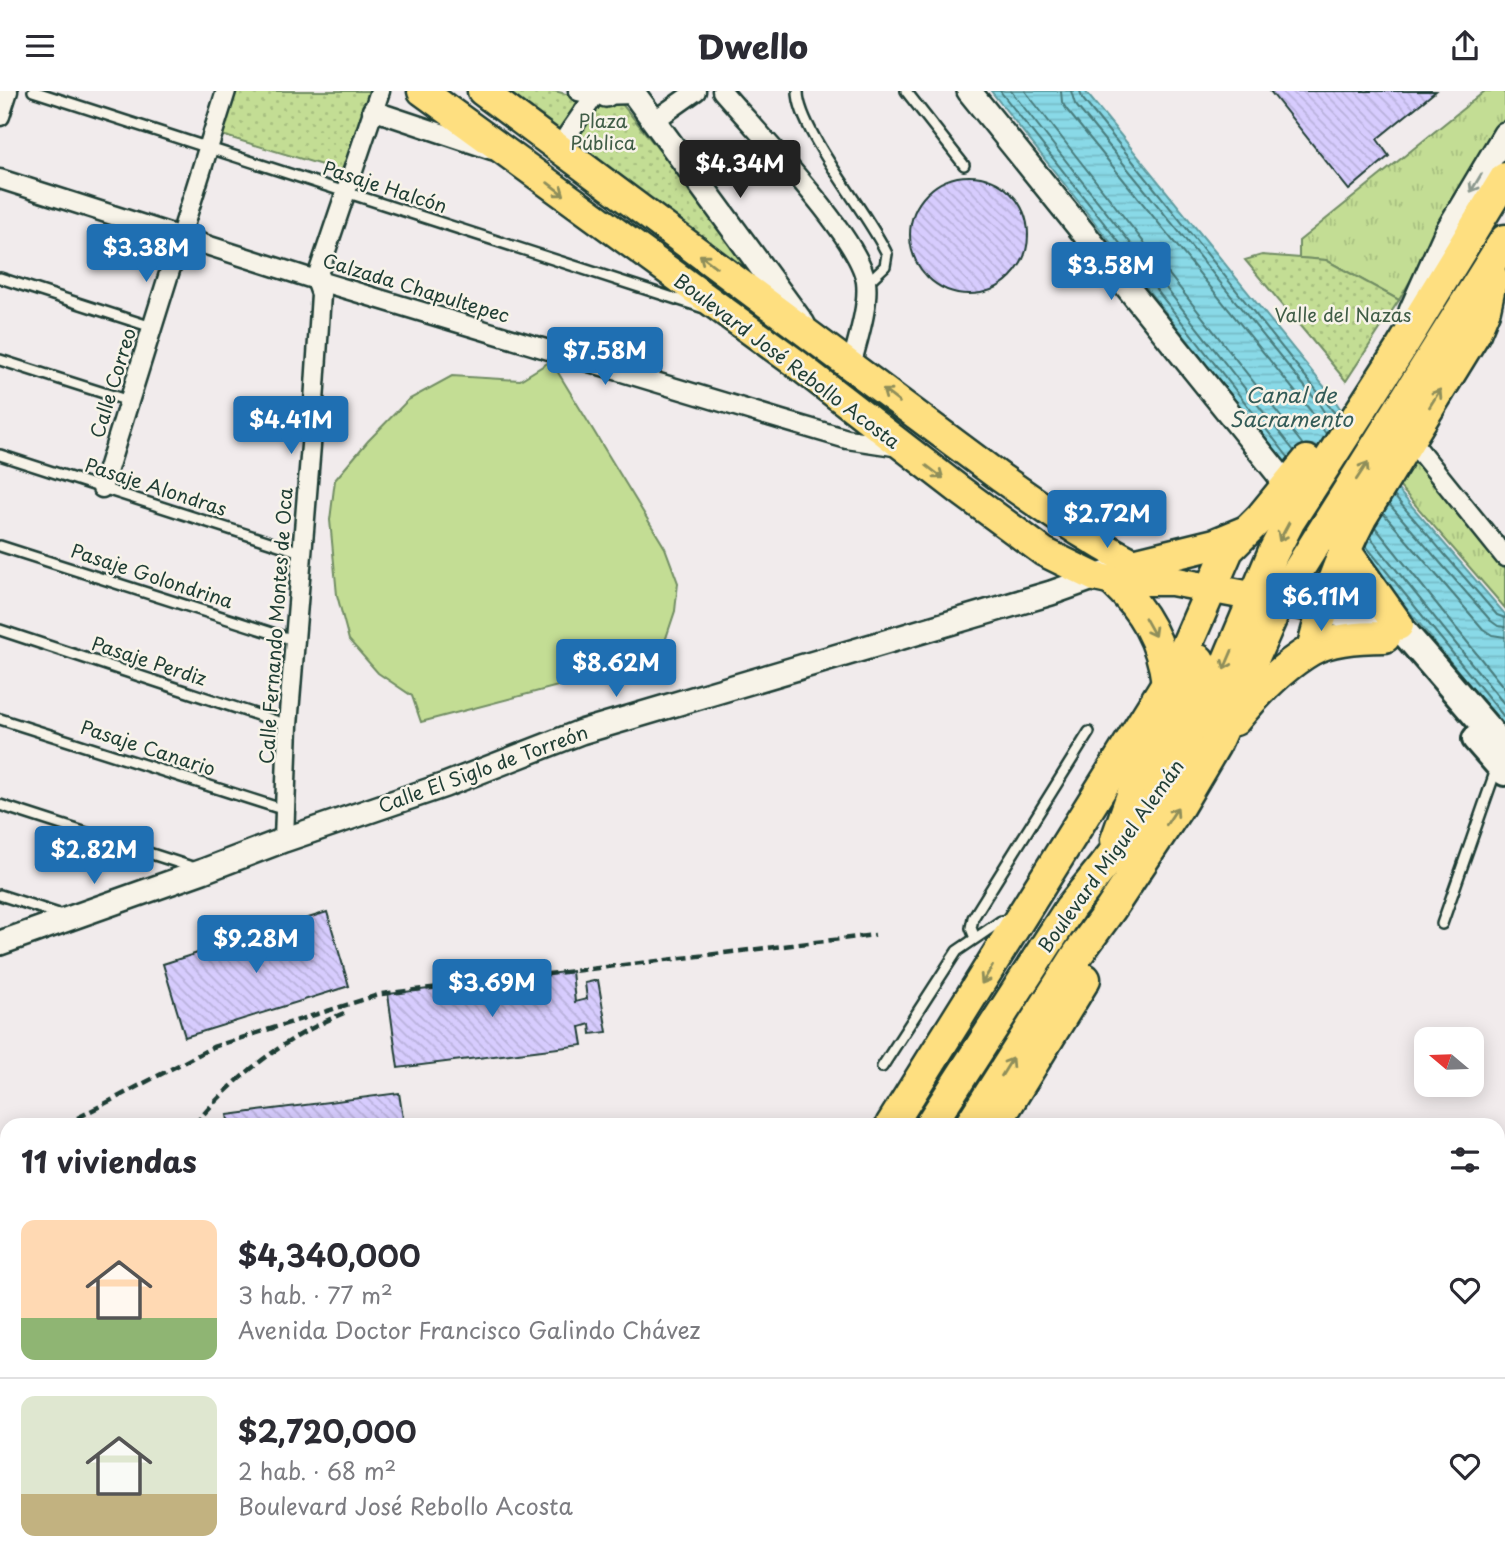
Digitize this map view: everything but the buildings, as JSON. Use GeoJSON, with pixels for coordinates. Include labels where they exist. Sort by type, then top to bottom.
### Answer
{"type":"FeatureCollection","features":[{"type":"Feature","properties":{"kind":"highway","name":"Boulevard Miguel Alemán"},"geometry":{"type":"LineString","coordinates":[[935,1118],[1070,908],[1154,803],[1183,757],[1214,693],[1242,594],[1289,522],[1304,474],[1349,413],[1383,377],[1505,178]]}},
{"type":"Feature","properties":{"kind":"highway","name":"Boulevard Miguel Alemán"},"geometry":{"type":"LineString","coordinates":[[974,1118],[1059,985],[1142,863],[1215,745],[1242,594],[1349,513],[1398,436],[1499,250]]}},
{"type":"Feature","properties":{"kind":"highway"},"geometry":{"type":"LineString","coordinates":[[1312,649],[1335,571],[1345,549],[1349,513],[1386,477],[1398,436]]}},
{"type":"Feature","properties":{"kind":"highway"},"geometry":{"type":"LineString","coordinates":[[1059,985],[1086,924],[1134,787],[1242,594],[1228,550],[1244,531],[1304,474]]}},
{"type":"Feature","properties":{"kind":"highway"},"geometry":{"type":"LineString","coordinates":[[1167,683],[1162,654],[1151,627],[1114,574],[1214,544],[1244,531]]}},
{"type":"Feature","properties":{"kind":"highway"},"geometry":{"type":"LineString","coordinates":[[1215,745],[1262,691],[1312,649],[1385,627],[1345,549]]}},
{"type":"Feature","properties":{"kind":"highway"},"geometry":{"type":"LineString","coordinates":[[896,1118],[1033,908],[1185,649],[1242,594]]}},
{"type":"Feature","properties":{"kind":"highway"},"geometry":{"type":"LineString","coordinates":[[999,1118],[1082,983],[1142,863]]}},
{"type":"Feature","properties":{"kind":"highway"},"geometry":{"type":"LineString","coordinates":[[1019,988],[1033,908]]}},
{"type":"Feature","properties":{"kind":"main road","name":"Boulevard José Rebollo Acosta"},"geometry":{"type":"LineString","coordinates":[[422,91],[727,316],[794,362],[903,448],[1044,552],[1114,574],[1242,594]]}},
{"type":"Feature","properties":{"kind":"main road","name":"Boulevard José Rebollo Acosta"},"geometry":{"type":"LineString","coordinates":[[482,91],[728,276],[1058,518],[1114,574]]}},
{"type":"Feature","properties":{"kind":"main road"},"geometry":{"type":"LineString","coordinates":[[984,509],[1001,478]]}},
{"type":"Feature","properties":{"kind":"main road"},"geometry":{"type":"LineString","coordinates":[[1242,594],[1323,609],[1385,627],[1503,761]]}},
{"type":"Feature","properties":{"kind":"street"},"geometry":{"type":"LineString","coordinates":[[0,115],[8,91]]}},
{"type":"Feature","properties":{"kind":"street","name":"Calle Correo"},"geometry":{"type":"LineString","coordinates":[[102,488],[226,91]]}},
{"type":"Feature","properties":{"kind":"street","name":"Calle Fernando Montes de Oca"},"geometry":{"type":"LineString","coordinates":[[284,839],[288,725],[320,294],[316,280],[380,91]]}},
{"type":"Feature","properties":{"kind":"street"},"geometry":{"type":"LineString","coordinates":[[655,120],[696,91]]}},
{"type":"Feature","properties":{"kind":"street"},"geometry":{"type":"LineString","coordinates":[[722,91],[854,250],[866,284],[851,366]]}},
{"type":"Feature","properties":{"kind":"street"},"geometry":{"type":"LineString","coordinates":[[969,91],[1304,474]]}},
{"type":"Feature","properties":{"kind":"street"},"geometry":{"type":"LineString","coordinates":[[559,147],[596,93],[633,93],[811,335]]}},
{"type":"Feature","properties":{"kind":"street"},"geometry":{"type":"LineString","coordinates":[[372,110],[514,157]]}},
{"type":"Feature","properties":{"kind":"street"},"geometry":{"type":"LineString","coordinates":[[1401,348],[1411,310],[1440,245],[1505,134]]}},
{"type":"Feature","properties":{"kind":"street","name":"Calzada Chapultepec"},"geometry":{"type":"LineString","coordinates":[[0,179],[316,280],[847,439],[903,448]]}},
{"type":"Feature","properties":{"kind":"street"},"geometry":{"type":"LineString","coordinates":[[1398,436],[1505,557]]}},
{"type":"Feature","properties":{"kind":"street","name":"Calle El Siglo de Torreón"},"geometry":{"type":"LineString","coordinates":[[0,943],[203,871],[284,839],[444,785],[581,732],[1114,574]]}},
{"type":"Feature","properties":{"kind":"lane","name":"Pasaje Halcón"},"geometry":{"type":"LineString","coordinates":[[33,91],[727,316]]}},
{"type":"Feature","properties":{"kind":"lane"},"geometry":{"type":"LineString","coordinates":[[798,91],[798,99],[807,124],[886,250],[885,266],[866,284]]}},
{"type":"Feature","properties":{"kind":"lane"},"geometry":{"type":"LineString","coordinates":[[906,91],[964,165]]}},
{"type":"Feature","properties":{"kind":"lane"},"geometry":{"type":"LineString","coordinates":[[0,278],[152,327]]}},
{"type":"Feature","properties":{"kind":"lane"},"geometry":{"type":"LineString","coordinates":[[0,361],[129,401]]}},
{"type":"Feature","properties":{"kind":"lane","name":"Pasaje Alondras"},"geometry":{"type":"LineString","coordinates":[[0,455],[301,552]]}},
{"type":"Feature","properties":{"kind":"lane","name":"Pasaje Golondrina"},"geometry":{"type":"LineString","coordinates":[[0,546],[294,640]]}},
{"type":"Feature","properties":{"kind":"lane","name":"Pasaje Perdiz"},"geometry":{"type":"LineString","coordinates":[[0,630],[288,725]]}},
{"type":"Feature","properties":{"kind":"lane","name":"Pasaje Canario"},"geometry":{"type":"LineString","coordinates":[[0,719],[285,810]]}},
{"type":"Feature","properties":{"kind":"lane"},"geometry":{"type":"LineString","coordinates":[[1143,748],[1171,720]]}},
{"type":"Feature","properties":{"kind":"lane"},"geometry":{"type":"LineString","coordinates":[[975,939],[971,928],[973,918],[1089,732]]}},
{"type":"Feature","properties":{"kind":"lane"},"geometry":{"type":"LineString","coordinates":[[1442,924],[1503,761]]}},
{"type":"Feature","properties":{"kind":"lane"},"geometry":{"type":"LineString","coordinates":[[0,805],[203,871]]}},
{"type":"Feature","properties":{"kind":"lane"},"geometry":{"type":"LineString","coordinates":[[0,895],[71,918]]}},
{"type":"Feature","properties":{"kind":"lane"},"geometry":{"type":"LineString","coordinates":[[882,1067],[957,951],[1001,921],[1033,908]]}},
{"type":"Feature","properties":{"kind":"green space"},"geometry":{"type":"Polygon","coordinates":[[[229,91],[374,91],[345,172],[215,133],[229,91]]]}},
{"type":"Feature","properties":{"kind":"green space","name":"Plaza Pública"},"geometry":{"type":"Polygon","coordinates":[[[497,91],[555,91],[584,99],[618,99],[788,310],[497,91]]]}},
{"type":"Feature","properties":{"kind":"green space"},"geometry":{"type":"Polygon","coordinates":[[[1485,91],[1503,91],[1505,119],[1399,300],[1326,260],[1299,258],[1299,241],[1485,91]]]}},
{"type":"Feature","properties":{"kind":"green space","name":"Valle del Nazas"},"geometry":{"type":"Polygon","coordinates":[[[1262,255],[1326,260],[1399,300],[1346,381],[1245,260],[1262,255]]]}},
{"type":"Feature","properties":{"kind":"green space"},"geometry":{"type":"Polygon","coordinates":[[[551,361],[665,548],[678,583],[675,611],[664,644],[630,667],[421,722],[412,696],[378,673],[349,640],[337,595],[330,520],[335,480],[408,400],[452,376],[520,380],[551,361]]]}},
{"type":"Feature","properties":{"kind":"green space"},"geometry":{"type":"Polygon","coordinates":[[[1409,454],[1505,568],[1505,608],[1392,478],[1409,454]]]}},
{"type":"Feature","properties":{"kind":"water","name":"Canal de Sacramento"},"geometry":{"type":"Polygon","coordinates":[[[991,91],[1085,91],[1331,395],[1391,482],[1505,614],[1505,729],[1358,548],[1282,460],[991,91]]]}},
{"type":"Feature","properties":{"kind":"railway"},"geometry":{"type":"LineString","coordinates":[[77,1118],[213,1047],[381,994],[875,935]]}},
{"type":"Feature","properties":{"kind":"railway"},"geometry":{"type":"LineString","coordinates":[[200,1118],[262,1060],[301,1034],[344,1013]]}}]}
